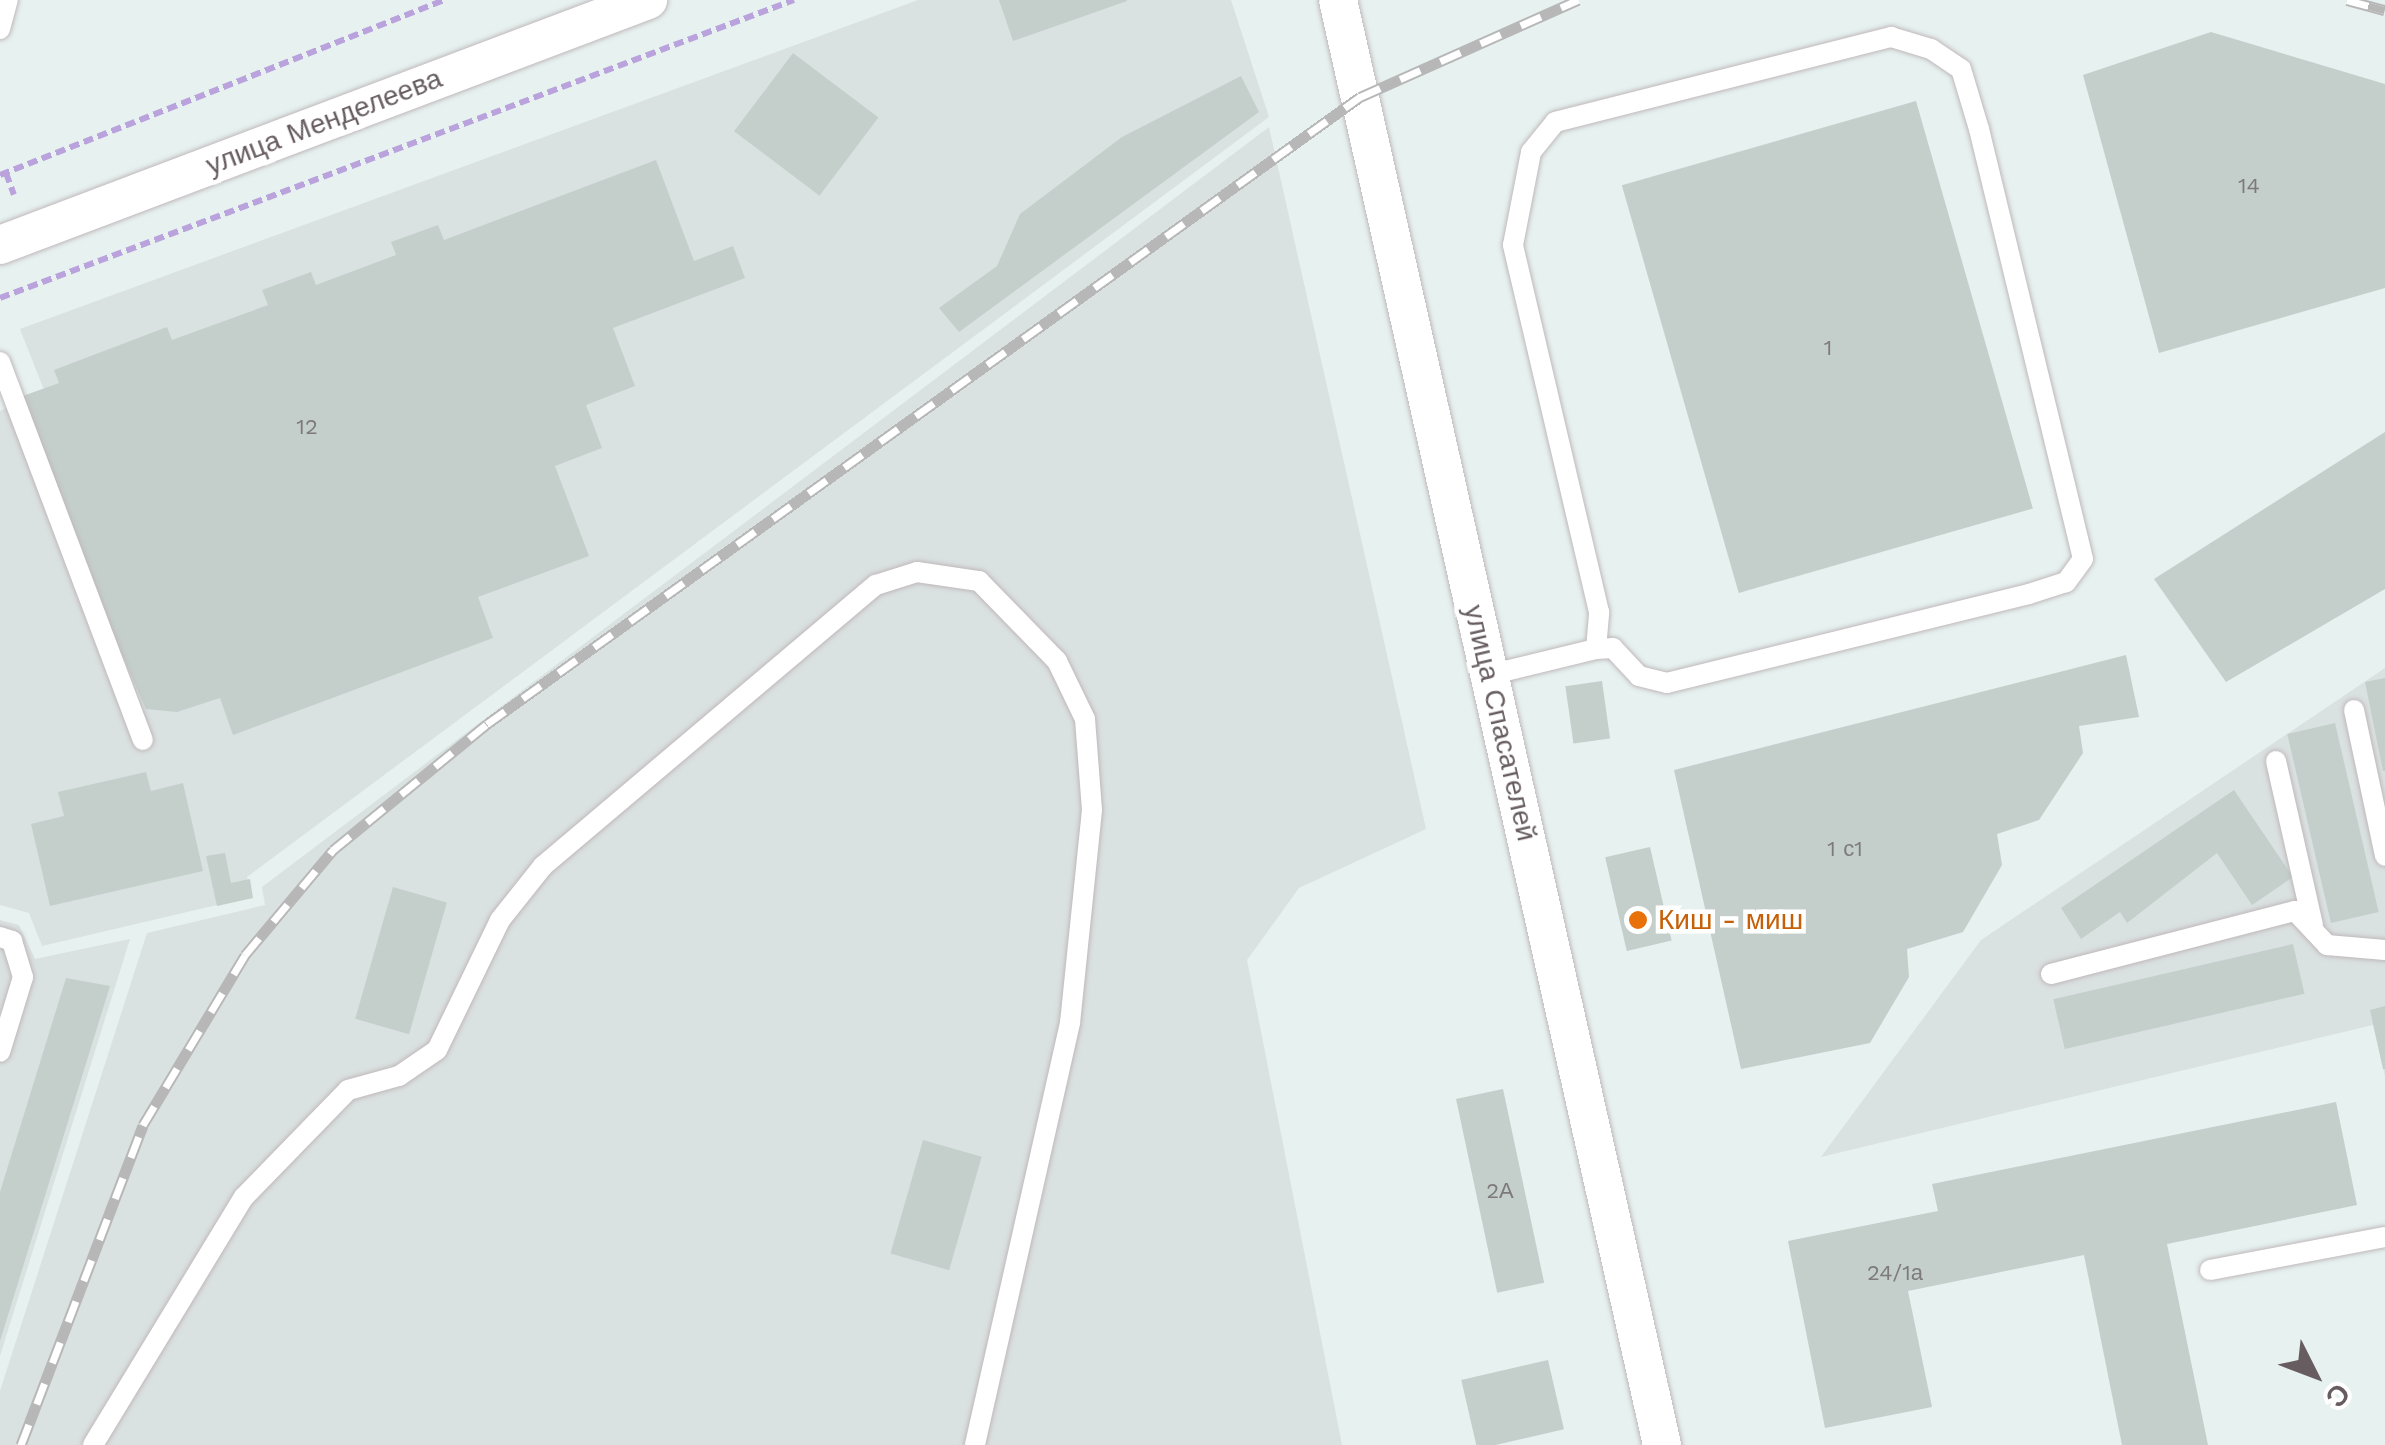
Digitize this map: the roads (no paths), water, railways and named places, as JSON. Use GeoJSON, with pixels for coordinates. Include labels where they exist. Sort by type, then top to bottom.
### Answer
{"type":"FeatureCollection","features":[{"type":"Feature","properties":{"kind":"street","name":"улица Менделеева"},"geometry":{"type":"LineString","coordinates":[[0,244],[648,0]]}},
{"type":"Feature","properties":{"kind":"street","name":"улица Спасателей"},"geometry":{"type":"LineString","coordinates":[[1338,0],[1662,1445]]}},
{"type":"Feature","properties":{"kind":"lane"},"geometry":{"type":"LineString","coordinates":[[0,29],[8,0]]}},
{"type":"Feature","properties":{"kind":"lane"},"geometry":{"type":"LineString","coordinates":[[1489,675],[1614,648],[1639,676],[1667,684],[2066,582],[2082,559],[1979,129],[1961,70],[1931,49],[1891,37],[1556,122],[1531,152],[1513,245],[1598,612],[1596,649]]}},
{"type":"Feature","properties":{"kind":"lane"},"geometry":{"type":"LineString","coordinates":[[0,362],[143,740]]}},
{"type":"Feature","properties":{"kind":"lane"},"geometry":{"type":"LineString","coordinates":[[94,1445],[244,1197],[348,1090],[399,1076],[436,1050],[500,920],[543,866],[876,584],[917,572],[980,581],[1057,661],[1084,719],[1092,810],[1070,1023],[974,1445]]}},
{"type":"Feature","properties":{"kind":"lane"},"geometry":{"type":"LineString","coordinates":[[2354,710],[2385,856]]}},
{"type":"Feature","properties":{"kind":"lane"},"geometry":{"type":"LineString","coordinates":[[2276,761],[2315,935]]}},
{"type":"Feature","properties":{"kind":"lane"},"geometry":{"type":"LineString","coordinates":[[2051,974],[2295,912],[2327,945],[2385,950]]}},
{"type":"Feature","properties":{"kind":"lane"},"geometry":{"type":"LineString","coordinates":[[0,937],[12,941],[22,977],[0,1052]]}},
{"type":"Feature","properties":{"kind":"lane"},"geometry":{"type":"LineString","coordinates":[[2210,1270],[2385,1237]]}},
{"type":"Feature","properties":{"kind":"railway"},"geometry":{"type":"LineString","coordinates":[[21,1445],[143,1125],[245,955],[333,850],[487,724],[1360,97],[1578,0]]}},
{"type":"Feature","properties":{"kind":"railway"},"geometry":{"type":"LineString","coordinates":[[2347,0],[2385,10]]}},
{"type":"Feature","properties":{"kind":"place","name":"Киш - миш"},"geometry":{"type":"Point","coordinates":[1638,920]}}]}
